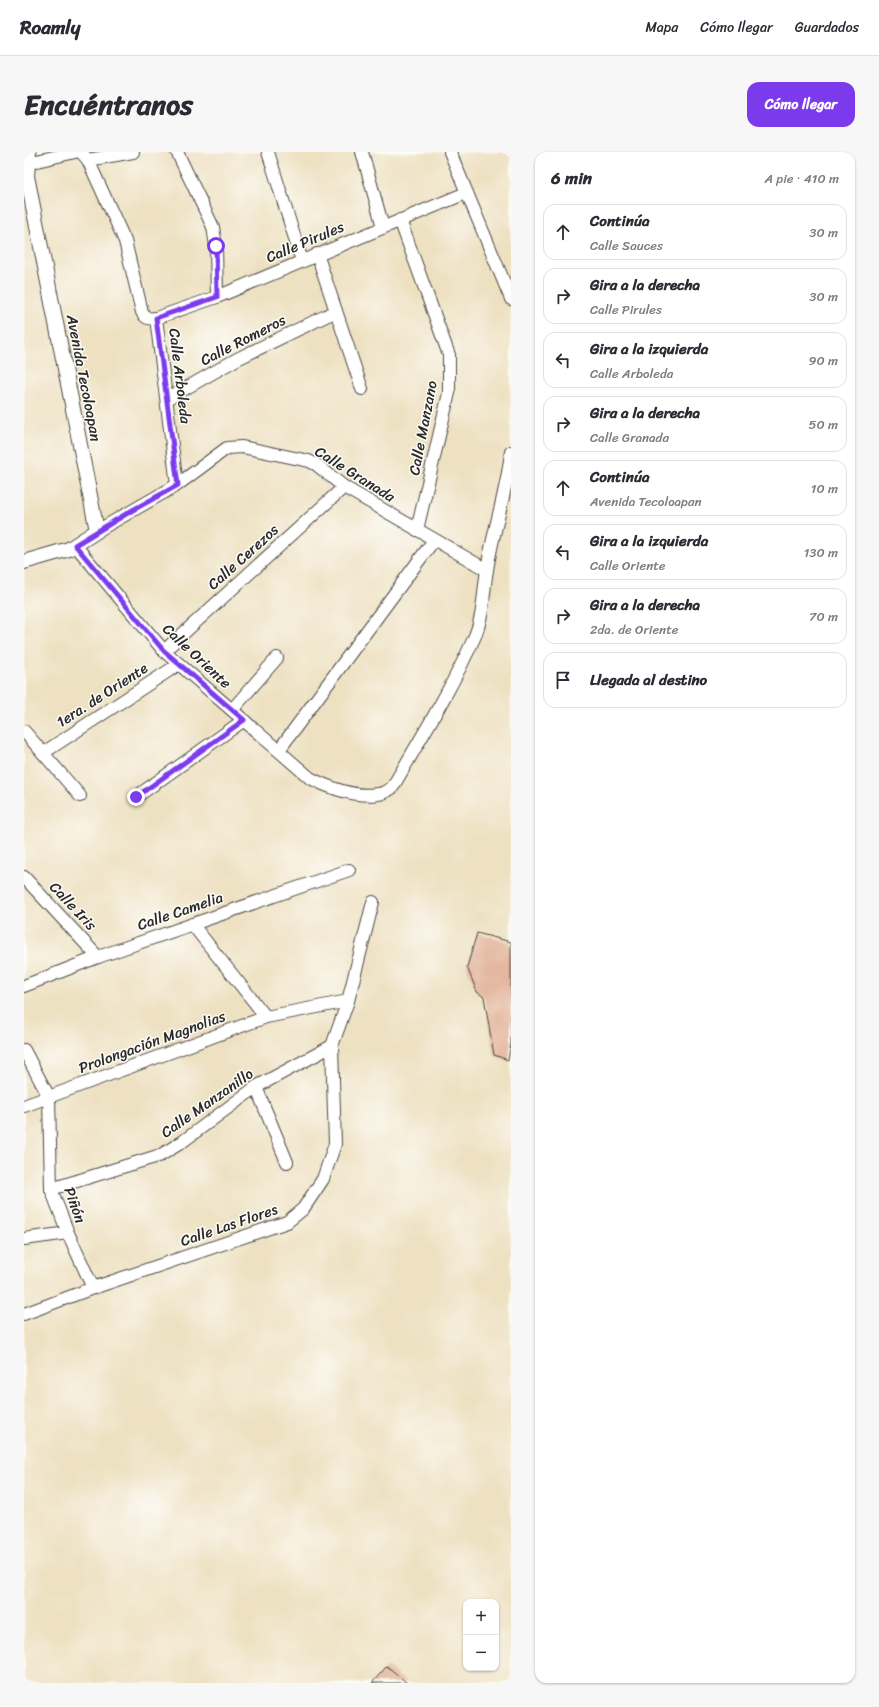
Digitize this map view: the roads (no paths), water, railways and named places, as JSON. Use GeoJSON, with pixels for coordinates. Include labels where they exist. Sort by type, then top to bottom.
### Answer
{"type":"FeatureCollection","features":[{"type":"Feature","properties":{"kind":"street"},"geometry":{"type":"LineString","coordinates":[[27,160],[75,152]]}},
{"type":"Feature","properties":{"kind":"street"},"geometry":{"type":"LineString","coordinates":[[85,156],[133,152]]}},
{"type":"Feature","properties":{"kind":"street"},"geometry":{"type":"LineString","coordinates":[[177,152],[213,227],[216,246],[217,297]]}},
{"type":"Feature","properties":{"kind":"street"},"geometry":{"type":"LineString","coordinates":[[268,152],[302,261]]}},
{"type":"Feature","properties":{"kind":"street"},"geometry":{"type":"LineString","coordinates":[[362,152],[383,227]]}},
{"type":"Feature","properties":{"kind":"street"},"geometry":{"type":"LineString","coordinates":[[450,152],[511,299]]}},
{"type":"Feature","properties":{"kind":"street","name":"Calle Arboleda"},"geometry":{"type":"LineString","coordinates":[[85,156],[125,241],[142,312],[145,317],[149,319],[156,318],[178,485]]}},
{"type":"Feature","properties":{"kind":"street","name":"Avenida Tecoloapan"},"geometry":{"type":"LineString","coordinates":[[27,160],[27,176],[97,531]]}},
{"type":"Feature","properties":{"kind":"street","name":"Calle Pirules"},"geometry":{"type":"LineString","coordinates":[[156,318],[217,297],[466,193]]}},
{"type":"Feature","properties":{"kind":"street","name":"Calle Manzano"},"geometry":{"type":"LineString","coordinates":[[400,220],[449,355],[449,393],[417,530]]}},
{"type":"Feature","properties":{"kind":"street"},"geometry":{"type":"LineString","coordinates":[[317,254],[362,389]]}},
{"type":"Feature","properties":{"kind":"street","name":"Calle Romeros"},"geometry":{"type":"LineString","coordinates":[[167,399],[237,359],[336,311]]}},
{"type":"Feature","properties":{"kind":"street","name":"Calle Granada"},"geometry":{"type":"LineString","coordinates":[[97,531],[178,485],[227,448],[242,447],[309,461],[317,465],[344,487],[487,570]]}},
{"type":"Feature","properties":{"kind":"street"},"geometry":{"type":"LineString","coordinates":[[487,570],[509,471],[511,452]]}},
{"type":"Feature","properties":{"kind":"street","name":"Calle Cerezos"},"geometry":{"type":"LineString","coordinates":[[164,651],[344,487]]}},
{"type":"Feature","properties":{"kind":"street"},"geometry":{"type":"LineString","coordinates":[[24,562],[69,549],[97,531]]}},
{"type":"Feature","properties":{"kind":"street"},"geometry":{"type":"LineString","coordinates":[[279,750],[434,540]]}},
{"type":"Feature","properties":{"kind":"street","name":"Calle Oriente"},"geometry":{"type":"LineString","coordinates":[[75,545],[164,651],[310,778],[324,785],[352,794],[378,794],[392,788],[446,694],[475,636],[482,613],[487,570]]}},
{"type":"Feature","properties":{"kind":"street"},"geometry":{"type":"LineString","coordinates":[[232,710],[277,658]]}},
{"type":"Feature","properties":{"kind":"street","name":"1era. de Oriente"},"geometry":{"type":"LineString","coordinates":[[43,753],[179,664]]}},
{"type":"Feature","properties":{"kind":"street"},"geometry":{"type":"LineString","coordinates":[[136,797],[244,720]]}},
{"type":"Feature","properties":{"kind":"street"},"geometry":{"type":"LineString","coordinates":[[24,731],[80,796]]}},
{"type":"Feature","properties":{"kind":"street","name":"Calle Camelia"},"geometry":{"type":"LineString","coordinates":[[24,986],[98,957],[349,870]]}},
{"type":"Feature","properties":{"kind":"street","name":"Calle Iris"},"geometry":{"type":"LineString","coordinates":[[24,877],[98,957]]}},
{"type":"Feature","properties":{"kind":"street"},"geometry":{"type":"LineString","coordinates":[[332,1046],[348,1001],[372,902]]}},
{"type":"Feature","properties":{"kind":"street"},"geometry":{"type":"LineString","coordinates":[[192,924],[266,1017]]}},
{"type":"Feature","properties":{"kind":"street","name":"Prolongación Magnolias"},"geometry":{"type":"LineString","coordinates":[[24,1106],[266,1017],[348,1001]]}},
{"type":"Feature","properties":{"kind":"street","name":"Calle Manzanillo"},"geometry":{"type":"LineString","coordinates":[[51,1189],[161,1154],[182,1142],[256,1087],[332,1046]]}},
{"type":"Feature","properties":{"kind":"street","name":"Calle Las Flores"},"geometry":{"type":"LineString","coordinates":[[24,1314],[90,1289],[287,1222],[303,1209],[323,1178],[335,1144],[332,1046]]}},
{"type":"Feature","properties":{"kind":"street"},"geometry":{"type":"LineString","coordinates":[[24,1050],[49,1097]]}},
{"type":"Feature","properties":{"kind":"street"},"geometry":{"type":"LineString","coordinates":[[256,1087],[286,1162]]}},
{"type":"Feature","properties":{"kind":"street","name":"Piñón"},"geometry":{"type":"LineString","coordinates":[[49,1097],[51,1189],[90,1289]]}},
{"type":"Feature","properties":{"kind":"street"},"geometry":{"type":"LineString","coordinates":[[24,1239],[68,1233]]}}]}
